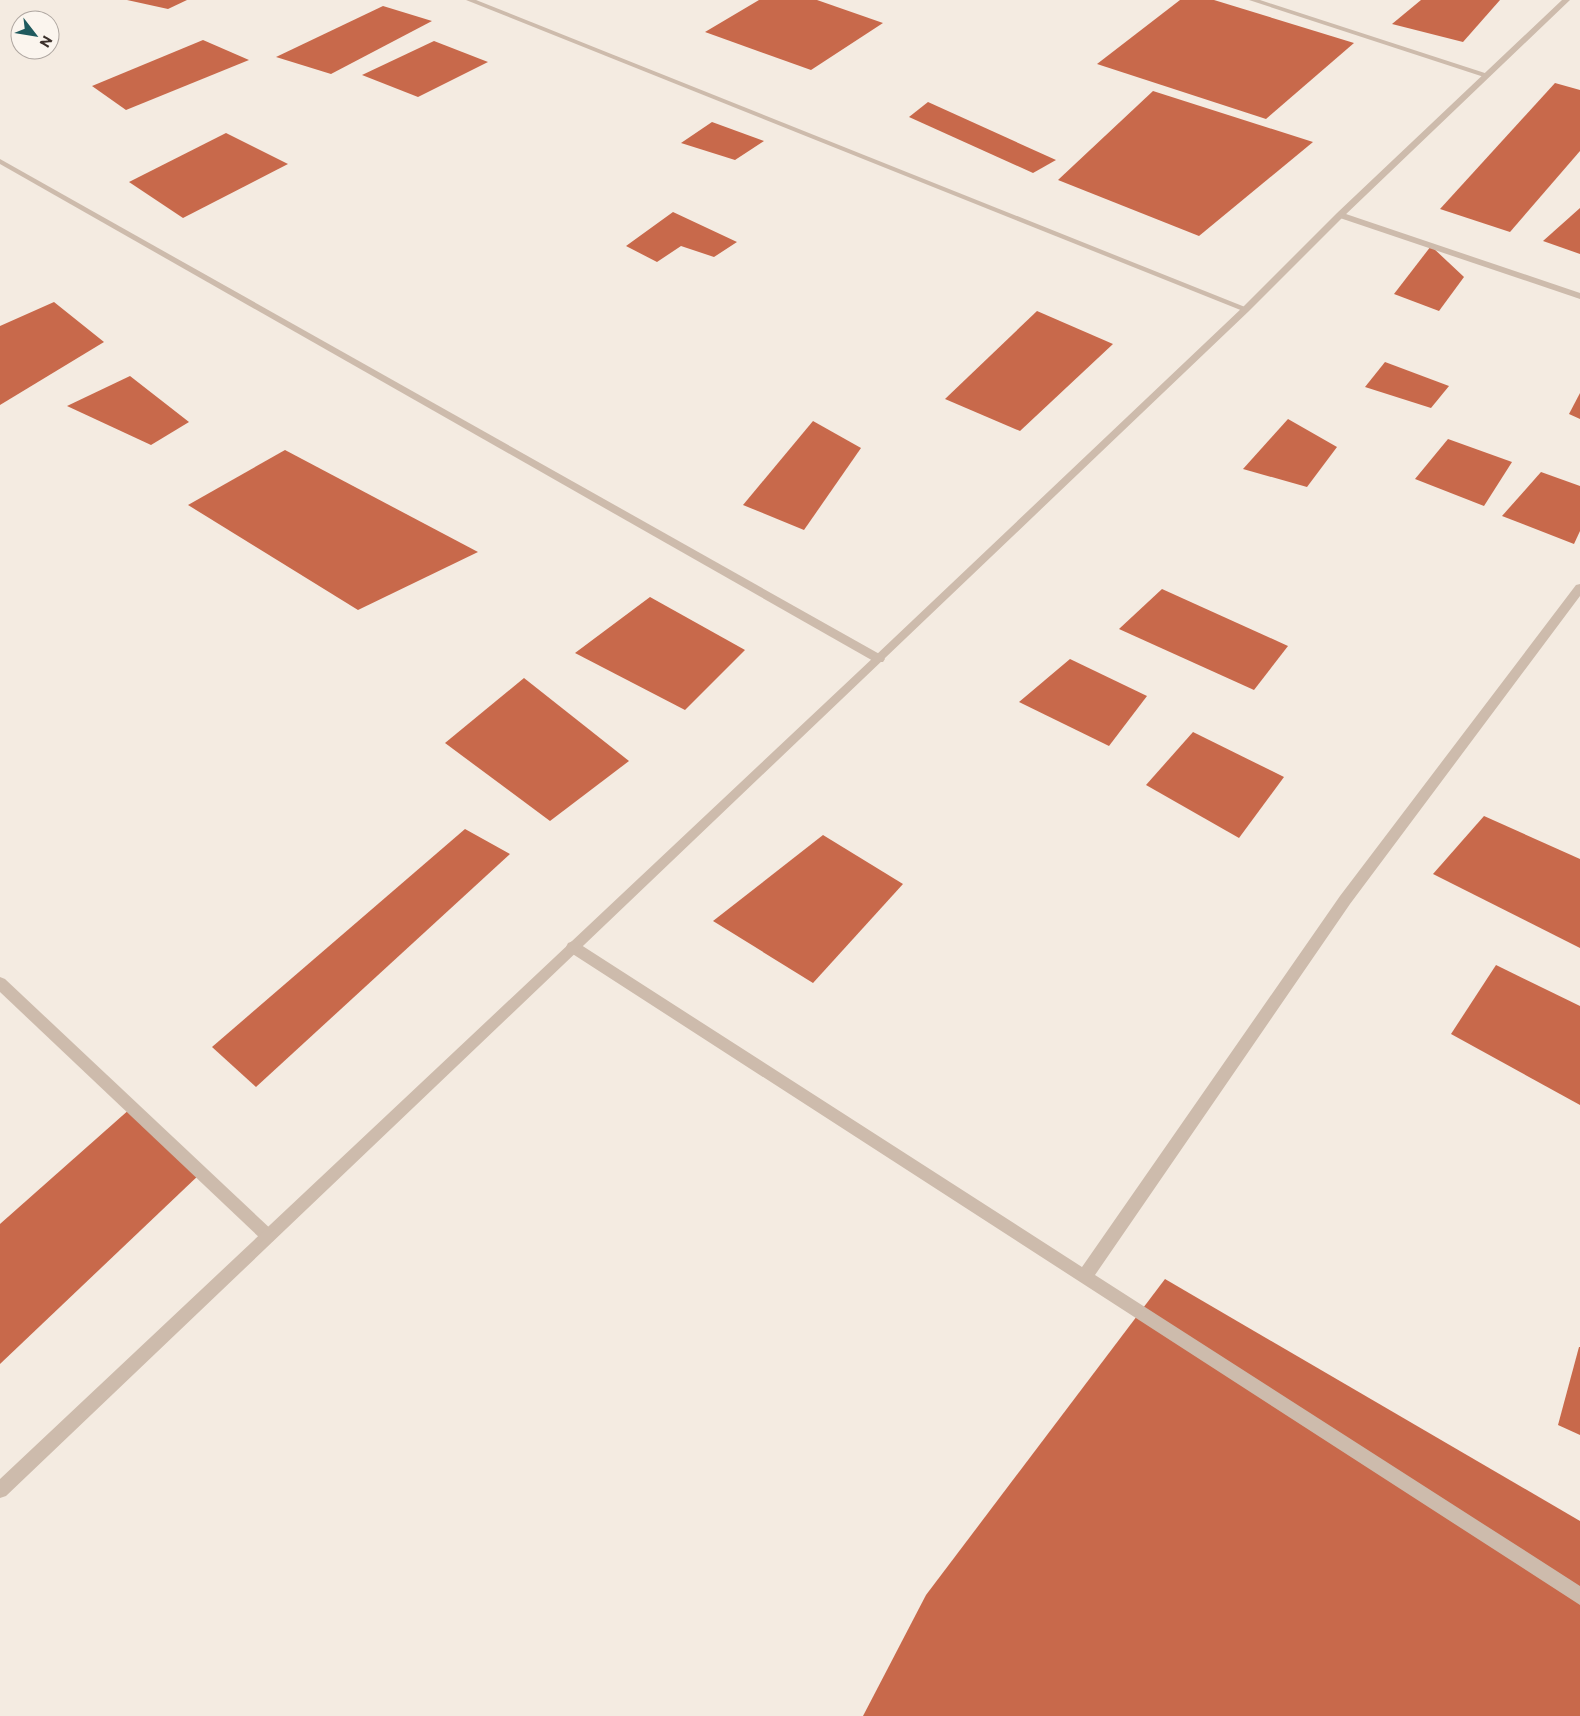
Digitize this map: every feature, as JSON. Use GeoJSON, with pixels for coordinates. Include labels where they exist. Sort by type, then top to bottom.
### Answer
{"type":"FeatureCollection","features":[{"type":"Feature","properties":{"kind":"street"},"geometry":{"type":"LineString","coordinates":[[470,0],[1246,309]]}},
{"type":"Feature","properties":{"kind":"street"},"geometry":{"type":"LineString","coordinates":[[1253,0],[1487,75]]}},
{"type":"Feature","properties":{"kind":"street"},"geometry":{"type":"LineString","coordinates":[[0,1490],[879,659],[1566,0]]}},
{"type":"Feature","properties":{"kind":"street"},"geometry":{"type":"LineString","coordinates":[[0,161],[879,659]]}},
{"type":"Feature","properties":{"kind":"street"},"geometry":{"type":"LineString","coordinates":[[1340,215],[1580,296]]}},
{"type":"Feature","properties":{"kind":"street"},"geometry":{"type":"LineString","coordinates":[[1085,1276],[1345,900],[1580,588]]}},
{"type":"Feature","properties":{"kind":"street"},"geometry":{"type":"LineString","coordinates":[[573,947],[1580,1596]]}},
{"type":"Feature","properties":{"kind":"street"},"geometry":{"type":"LineString","coordinates":[[0,983],[268,1236]]}},
{"type":"Feature","properties":{"kind":"building"},"geometry":{"type":"Polygon","coordinates":[[[127,0],[187,0],[168,9],[127,0]]]}},
{"type":"Feature","properties":{"kind":"building"},"geometry":{"type":"Polygon","coordinates":[[[759,0],[817,0],[883,23],[811,70],[705,32],[759,0]]]}},
{"type":"Feature","properties":{"kind":"building"},"geometry":{"type":"Polygon","coordinates":[[[1180,0],[1214,0],[1354,43],[1266,119],[1097,64],[1180,0]]]}},
{"type":"Feature","properties":{"kind":"building"},"geometry":{"type":"Polygon","coordinates":[[[1421,0],[1500,0],[1463,42],[1392,24],[1421,0]]]}},
{"type":"Feature","properties":{"kind":"building"},"geometry":{"type":"Polygon","coordinates":[[[383,6],[432,21],[331,74],[276,57],[383,6]]]}},
{"type":"Feature","properties":{"kind":"building"},"geometry":{"type":"Polygon","coordinates":[[[203,40],[249,60],[126,110],[92,86],[203,40]]]}},
{"type":"Feature","properties":{"kind":"building"},"geometry":{"type":"Polygon","coordinates":[[[434,41],[488,62],[418,97],[362,75],[434,41]]]}},
{"type":"Feature","properties":{"kind":"building"},"geometry":{"type":"Polygon","coordinates":[[[1555,83],[1580,90],[1580,151],[1510,232],[1440,209],[1555,83]]]}},
{"type":"Feature","properties":{"kind":"building"},"geometry":{"type":"Polygon","coordinates":[[[1153,91],[1313,142],[1199,236],[1058,180],[1153,91]]]}},
{"type":"Feature","properties":{"kind":"building"},"geometry":{"type":"Polygon","coordinates":[[[928,102],[1056,160],[1033,173],[909,117],[928,102]]]}},
{"type":"Feature","properties":{"kind":"building"},"geometry":{"type":"Polygon","coordinates":[[[712,122],[764,141],[735,160],[681,143],[712,122]]]}},
{"type":"Feature","properties":{"kind":"building"},"geometry":{"type":"Polygon","coordinates":[[[226,133],[288,164],[183,218],[129,182],[226,133]]]}},
{"type":"Feature","properties":{"kind":"building"},"geometry":{"type":"Polygon","coordinates":[[[1580,208],[1580,254],[1543,241],[1580,208]]]}},
{"type":"Feature","properties":{"kind":"building"},"geometry":{"type":"Polygon","coordinates":[[[673,212],[737,242],[714,257],[681,246],[657,262],[626,246],[673,212]]]}},
{"type":"Feature","properties":{"kind":"building"},"geometry":{"type":"Polygon","coordinates":[[[1431,246],[1464,277],[1439,311],[1394,294],[1431,246]]]}},
{"type":"Feature","properties":{"kind":"building"},"geometry":{"type":"Polygon","coordinates":[[[54,302],[104,342],[0,405],[0,326],[54,302]]]}},
{"type":"Feature","properties":{"kind":"building"},"geometry":{"type":"Polygon","coordinates":[[[1037,311],[1113,344],[1020,431],[945,399],[1037,311]]]}},
{"type":"Feature","properties":{"kind":"building"},"geometry":{"type":"Polygon","coordinates":[[[1385,362],[1449,386],[1431,408],[1365,387],[1385,362]]]}},
{"type":"Feature","properties":{"kind":"building"},"geometry":{"type":"Polygon","coordinates":[[[130,376],[189,422],[151,445],[67,406],[130,376]]]}},
{"type":"Feature","properties":{"kind":"building"},"geometry":{"type":"Polygon","coordinates":[[[1580,393],[1580,419],[1569,414],[1580,393]]]}},
{"type":"Feature","properties":{"kind":"building"},"geometry":{"type":"Polygon","coordinates":[[[1288,419],[1337,447],[1307,487],[1243,469],[1288,419]]]}},
{"type":"Feature","properties":{"kind":"building"},"geometry":{"type":"Polygon","coordinates":[[[813,421],[861,448],[804,530],[743,505],[813,421]]]}},
{"type":"Feature","properties":{"kind":"building"},"geometry":{"type":"Polygon","coordinates":[[[1448,439],[1512,462],[1484,506],[1415,479],[1448,439]]]}},
{"type":"Feature","properties":{"kind":"building"},"geometry":{"type":"Polygon","coordinates":[[[285,450],[478,552],[358,610],[188,505],[285,450]]]}},
{"type":"Feature","properties":{"kind":"building"},"geometry":{"type":"Polygon","coordinates":[[[1541,472],[1580,486],[1580,531],[1574,544],[1502,516],[1541,472]]]}},
{"type":"Feature","properties":{"kind":"building"},"geometry":{"type":"Polygon","coordinates":[[[1162,589],[1288,646],[1254,690],[1119,629],[1162,589]]]}},
{"type":"Feature","properties":{"kind":"building"},"geometry":{"type":"Polygon","coordinates":[[[650,597],[745,650],[685,710],[575,653],[650,597]]]}},
{"type":"Feature","properties":{"kind":"building"},"geometry":{"type":"Polygon","coordinates":[[[1070,659],[1147,696],[1109,746],[1019,702],[1070,659]]]}},
{"type":"Feature","properties":{"kind":"building"},"geometry":{"type":"Polygon","coordinates":[[[524,678],[629,761],[550,821],[445,743],[524,678]]]}},
{"type":"Feature","properties":{"kind":"building"},"geometry":{"type":"Polygon","coordinates":[[[1193,732],[1284,777],[1239,838],[1146,785],[1193,732]]]}},
{"type":"Feature","properties":{"kind":"building"},"geometry":{"type":"Polygon","coordinates":[[[1484,816],[1580,859],[1580,948],[1433,874],[1484,816]]]}},
{"type":"Feature","properties":{"kind":"building"},"geometry":{"type":"Polygon","coordinates":[[[465,829],[510,854],[256,1087],[212,1047],[465,829]]]}},
{"type":"Feature","properties":{"kind":"building"},"geometry":{"type":"Polygon","coordinates":[[[823,835],[903,884],[813,983],[713,921],[823,835]]]}},
{"type":"Feature","properties":{"kind":"building"},"geometry":{"type":"Polygon","coordinates":[[[1496,965],[1580,1006],[1580,1105],[1451,1034],[1496,965]]]}},
{"type":"Feature","properties":{"kind":"building"},"geometry":{"type":"Polygon","coordinates":[[[131,1108],[201,1173],[0,1364],[0,1224],[131,1108]]]}},
{"type":"Feature","properties":{"kind":"building"},"geometry":{"type":"Polygon","coordinates":[[[1165,1279],[1580,1521],[1580,1716],[863,1716],[926,1595],[1165,1279]]]}},
{"type":"Feature","properties":{"kind":"building"},"geometry":{"type":"Polygon","coordinates":[[[1580,1347],[1580,1435],[1558,1425],[1580,1347]]]}}]}
